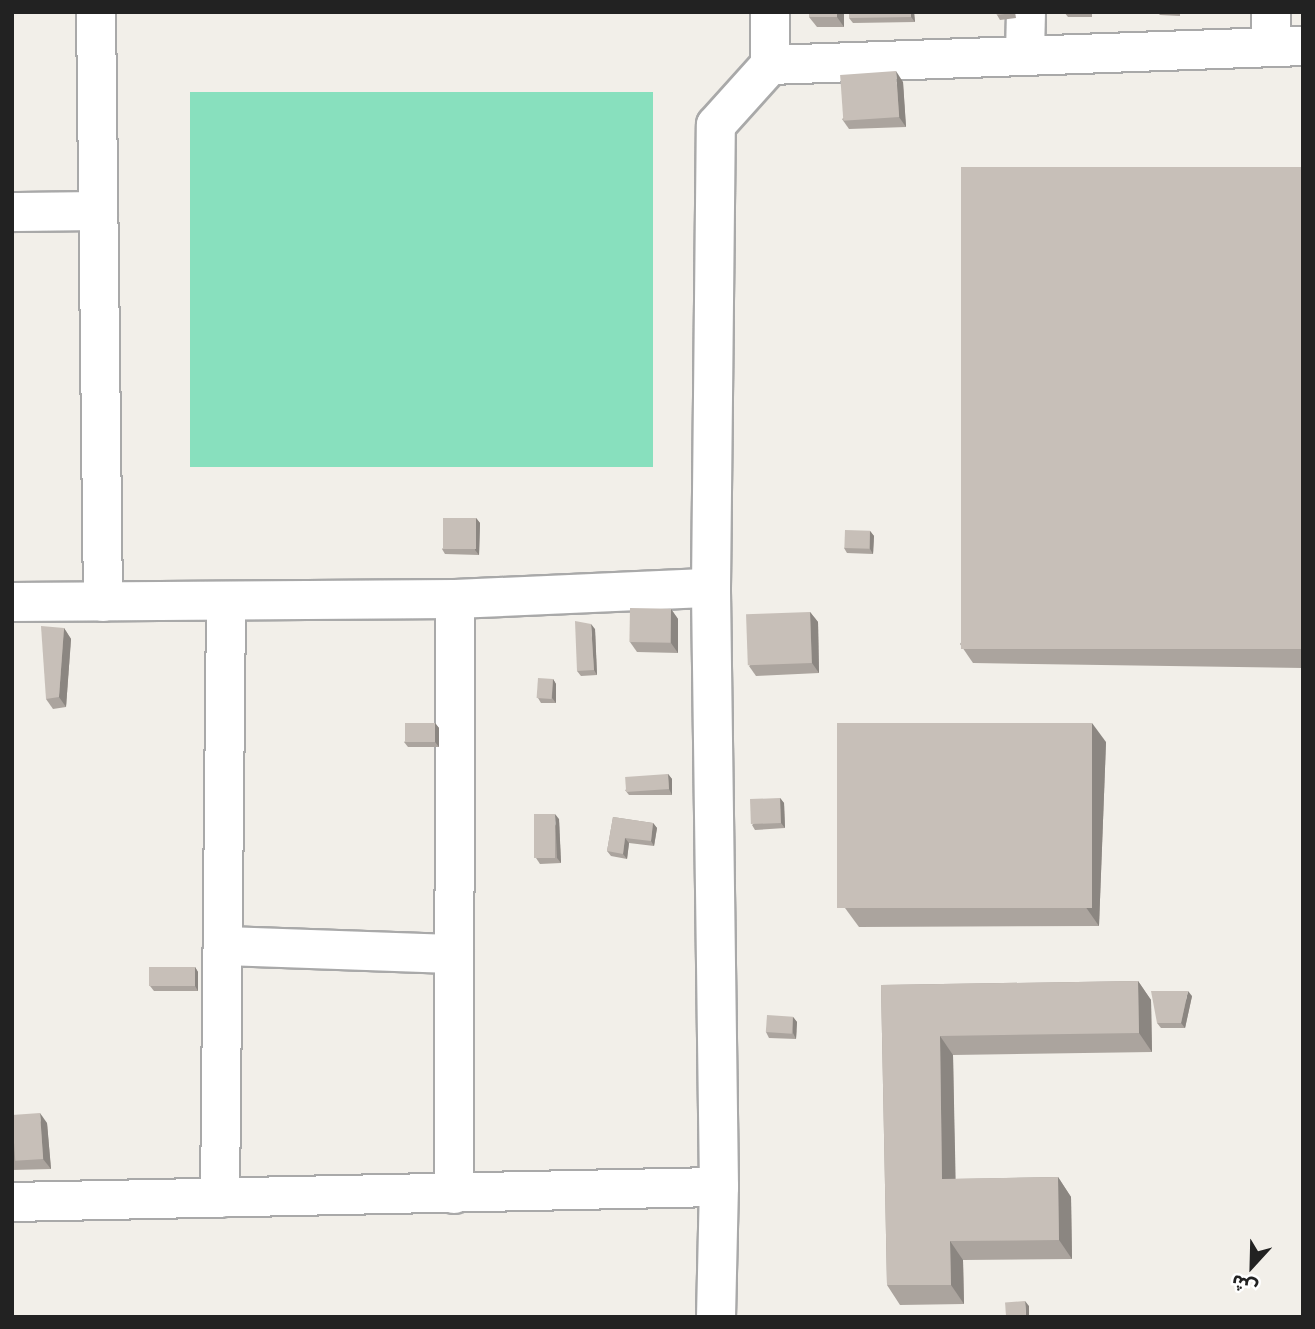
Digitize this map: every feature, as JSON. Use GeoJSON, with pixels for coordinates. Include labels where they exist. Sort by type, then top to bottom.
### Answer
{"type":"FeatureCollection","features":[{"type":"Feature","properties":{"kind":"street"},"geometry":{"type":"LineString","coordinates":[[96,12],[103,602]]}},
{"type":"Feature","properties":{"kind":"street"},"geometry":{"type":"LineString","coordinates":[[716,1317],[719,1187],[711,588],[716,125],[770,65],[770,12]]}},
{"type":"Feature","properties":{"kind":"street"},"geometry":{"type":"LineString","coordinates":[[1025,53],[1026,12]]}},
{"type":"Feature","properties":{"kind":"street"},"geometry":{"type":"LineString","coordinates":[[770,65],[1025,53],[1282,35]]}},
{"type":"Feature","properties":{"kind":"street"},"geometry":{"type":"LineString","coordinates":[[12,212],[98,211]]}},
{"type":"Feature","properties":{"kind":"street"},"geometry":{"type":"LineString","coordinates":[[12,602],[455,599],[711,588]]}},
{"type":"Feature","properties":{"kind":"street"},"geometry":{"type":"LineString","coordinates":[[454,1194],[455,599]]}},
{"type":"Feature","properties":{"kind":"street"},"geometry":{"type":"LineString","coordinates":[[220,1198],[226,601]]}},
{"type":"Feature","properties":{"kind":"street"},"geometry":{"type":"LineString","coordinates":[[223,946],[454,954]]}},
{"type":"Feature","properties":{"kind":"street"},"geometry":{"type":"LineString","coordinates":[[12,1202],[719,1187]]}},
{"type":"Feature","properties":{"kind":"green space"},"geometry":{"type":"Polygon","coordinates":[[[190,92],[653,92],[653,467],[190,467],[190,92]]]}},
{"type":"Feature","properties":{"kind":"building"},"geometry":{"type":"Polygon","coordinates":[[[809,12],[837,12],[837,17],[809,17],[809,12]]]}},
{"type":"Feature","properties":{"kind":"building"},"geometry":{"type":"Polygon","coordinates":[[[849,12],[911,12],[911,17],[849,18],[849,12]]]}},
{"type":"Feature","properties":{"kind":"building"},"geometry":{"type":"Polygon","coordinates":[[[996,12],[1012,12],[1012,13],[997,15],[996,12]]]}},
{"type":"Feature","properties":{"kind":"building"},"geometry":{"type":"Polygon","coordinates":[[[896,71],[899,117],[843,121],[840,75],[896,71]]]}},
{"type":"Feature","properties":{"kind":"building"},"geometry":{"type":"Polygon","coordinates":[[[961,167],[1303,167],[1303,649],[961,649],[961,167]]]}},
{"type":"Feature","properties":{"kind":"building"},"geometry":{"type":"Polygon","coordinates":[[[443,518],[476,518],[476,549],[443,549],[443,518]]]}},
{"type":"Feature","properties":{"kind":"building"},"geometry":{"type":"Polygon","coordinates":[[[845,530],[870,531],[869,549],[844,548],[845,530]]]}},
{"type":"Feature","properties":{"kind":"building"},"geometry":{"type":"Polygon","coordinates":[[[630,608],[671,609],[670,643],[629,642],[630,608]]]}},
{"type":"Feature","properties":{"kind":"building"},"geometry":{"type":"Polygon","coordinates":[[[810,612],[812,663],[748,665],[746,614],[810,612]]]}},
{"type":"Feature","properties":{"kind":"building"},"geometry":{"type":"Polygon","coordinates":[[[575,621],[591,624],[594,670],[577,671],[575,621]]]}},
{"type":"Feature","properties":{"kind":"building"},"geometry":{"type":"Polygon","coordinates":[[[41,626],[64,628],[59,697],[46,699],[41,626]]]}},
{"type":"Feature","properties":{"kind":"building"},"geometry":{"type":"Polygon","coordinates":[[[538,678],[553,679],[552,699],[537,698],[538,678]]]}},
{"type":"Feature","properties":{"kind":"building"},"geometry":{"type":"Polygon","coordinates":[[[405,723],[435,723],[435,742],[405,742],[405,723]]]}},
{"type":"Feature","properties":{"kind":"building"},"geometry":{"type":"Polygon","coordinates":[[[837,723],[1092,723],[1092,908],[837,908],[837,723]]]}},
{"type":"Feature","properties":{"kind":"building"},"geometry":{"type":"Polygon","coordinates":[[[668,774],[669,789],[626,792],[625,777],[668,774]]]}},
{"type":"Feature","properties":{"kind":"building"},"geometry":{"type":"Polygon","coordinates":[[[780,798],[781,823],[751,824],[750,799],[780,798]]]}},
{"type":"Feature","properties":{"kind":"building"},"geometry":{"type":"Polygon","coordinates":[[[534,814],[555,814],[555,858],[534,858],[534,814]]]}},
{"type":"Feature","properties":{"kind":"building"},"geometry":{"type":"Polygon","coordinates":[[[613,817],[653,823],[651,841],[625,838],[623,854],[607,851],[613,817]]]}},
{"type":"Feature","properties":{"kind":"building"},"geometry":{"type":"Polygon","coordinates":[[[149,967],[195,967],[195,986],[149,986],[149,967]]]}},
{"type":"Feature","properties":{"kind":"building"},"geometry":{"type":"Polygon","coordinates":[[[1138,981],[1139,1033],[940,1036],[942,1179],[1058,1177],[1059,1240],[950,1241],[951,1285],[887,1285],[881,985],[1138,981]]]}},
{"type":"Feature","properties":{"kind":"building"},"geometry":{"type":"Polygon","coordinates":[[[1151,991],[1188,991],[1181,1023],[1157,1023],[1151,991]]]}},
{"type":"Feature","properties":{"kind":"building"},"geometry":{"type":"Polygon","coordinates":[[[767,1015],[793,1017],[792,1034],[766,1032],[767,1015]]]}},
{"type":"Feature","properties":{"kind":"building"},"geometry":{"type":"Polygon","coordinates":[[[40,1113],[43,1159],[15,1161],[12,1115],[40,1113]]]}},
{"type":"Feature","properties":{"kind":"building"},"geometry":{"type":"Polygon","coordinates":[[[1025,1301],[1026,1317],[1006,1317],[1005,1302],[1025,1301]]]}}]}
